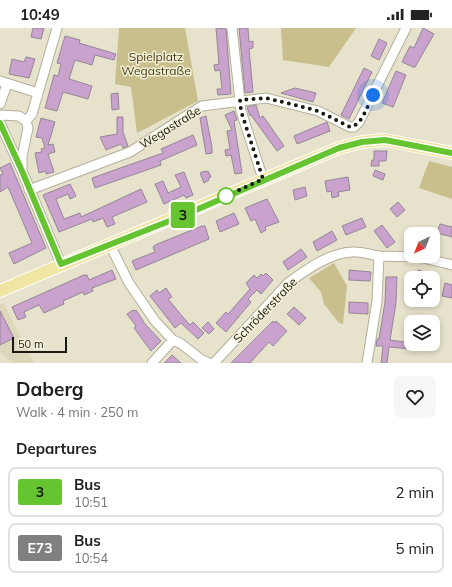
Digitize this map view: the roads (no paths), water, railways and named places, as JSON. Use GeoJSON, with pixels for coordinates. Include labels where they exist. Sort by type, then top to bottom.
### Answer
{"type":"FeatureCollection","features":[{"type":"Feature","properties":{"kind":"main road"},"geometry":{"type":"LineString","coordinates":[[0,290],[339,148],[374,140],[398,142],[452,154]]}},
{"type":"Feature","properties":{"kind":"street"},"geometry":{"type":"LineString","coordinates":[[26,121],[32,114],[57,28]]}},
{"type":"Feature","properties":{"kind":"street"},"geometry":{"type":"LineString","coordinates":[[232,28],[241,111],[263,179]]}},
{"type":"Feature","properties":{"kind":"street","name":"Wegastraße"},"geometry":{"type":"LineString","coordinates":[[29,190],[130,152],[202,106],[240,100],[266,98],[318,111],[350,127],[354,127],[359,122],[406,28]]}},
{"type":"Feature","properties":{"kind":"street"},"geometry":{"type":"LineString","coordinates":[[0,104],[3,82],[38,93]]}},
{"type":"Feature","properties":{"kind":"street"},"geometry":{"type":"LineString","coordinates":[[0,115],[19,116],[26,121],[28,128],[22,156],[22,171]]}},
{"type":"Feature","properties":{"kind":"street"},"geometry":{"type":"LineString","coordinates":[[0,123],[61,264]]}},
{"type":"Feature","properties":{"kind":"street"},"geometry":{"type":"LineString","coordinates":[[110,245],[139,300],[155,321],[173,340],[180,343],[202,360],[209,363]]}},
{"type":"Feature","properties":{"kind":"street","name":"Schröderstraße"},"geometry":{"type":"LineString","coordinates":[[214,363],[288,283],[302,272],[333,256],[352,252],[379,256],[420,257],[452,265]]}},
{"type":"Feature","properties":{"kind":"street"},"geometry":{"type":"LineString","coordinates":[[367,363],[377,301],[379,256]]}},
{"type":"Feature","properties":{"kind":"street"},"geometry":{"type":"LineString","coordinates":[[152,363],[173,340]]}},
{"type":"Feature","properties":{"kind":"park label","name":"Spielplatz Wegastraße"},"geometry":{"type":"Point","coordinates":[156,63]}}]}
